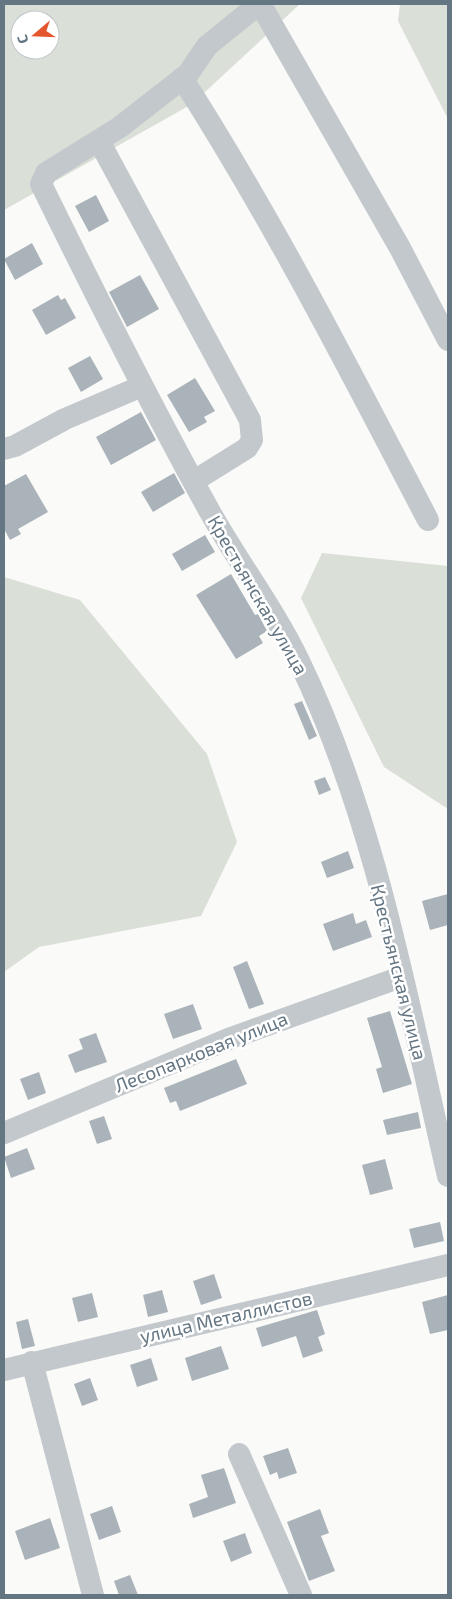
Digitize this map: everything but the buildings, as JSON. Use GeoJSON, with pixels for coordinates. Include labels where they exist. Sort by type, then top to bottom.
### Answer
{"type":"FeatureCollection","features":[{"type":"Feature","properties":{"kind":"street"},"geometry":{"type":"LineString","coordinates":[[194,481],[247,448],[252,440],[250,420],[98,141],[188,74],[207,46],[254,8],[262,7],[400,248],[448,340]]}},
{"type":"Feature","properties":{"kind":"street"},"geometry":{"type":"LineString","coordinates":[[182,78],[214,127],[335,342],[428,520]]}},
{"type":"Feature","properties":{"kind":"street","name":"Крестьянская улица"},"geometry":{"type":"LineString","coordinates":[[98,141],[46,173],[41,184],[113,332],[142,386],[194,481],[298,659],[330,732],[356,803],[389,923],[448,1176]]}},
{"type":"Feature","properties":{"kind":"street"},"geometry":{"type":"LineString","coordinates":[[4,449],[15,446],[65,419],[142,386]]}},
{"type":"Feature","properties":{"kind":"street","name":"Лесопарковая улица"},"geometry":{"type":"LineString","coordinates":[[4,1133],[231,1038],[401,977]]}},
{"type":"Feature","properties":{"kind":"street","name":"улица Металлистов"},"geometry":{"type":"LineString","coordinates":[[4,1370],[448,1265]]}},
{"type":"Feature","properties":{"kind":"street"},"geometry":{"type":"LineString","coordinates":[[32,1362],[93,1595]]}},
{"type":"Feature","properties":{"kind":"street"},"geometry":{"type":"LineString","coordinates":[[239,1454],[301,1595]]}},
{"type":"Feature","properties":{"kind":"shaded area"},"geometry":{"type":"Polygon","coordinates":[[[4,4],[300,4],[192,104],[4,210],[4,4]]]}},
{"type":"Feature","properties":{"kind":"shaded area"},"geometry":{"type":"Polygon","coordinates":[[[400,4],[448,4],[448,119],[398,21],[400,4]]]}},
{"type":"Feature","properties":{"kind":"shaded area"},"geometry":{"type":"Polygon","coordinates":[[[322,553],[448,566],[448,809],[384,767],[301,598],[322,553]]]}},
{"type":"Feature","properties":{"kind":"shaded area"},"geometry":{"type":"Polygon","coordinates":[[[4,577],[80,600],[207,754],[237,842],[201,916],[39,947],[4,972],[4,577]]]}}]}
